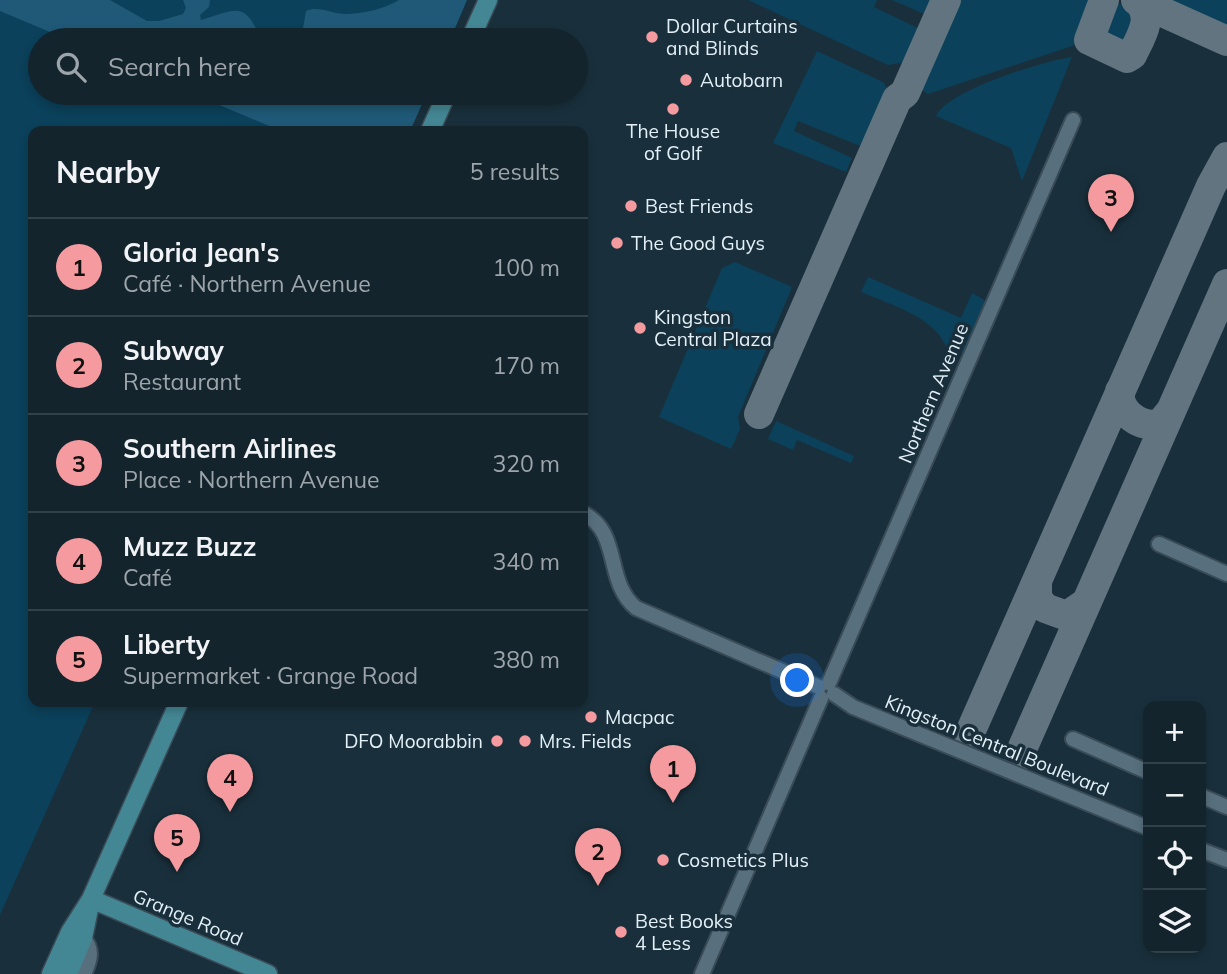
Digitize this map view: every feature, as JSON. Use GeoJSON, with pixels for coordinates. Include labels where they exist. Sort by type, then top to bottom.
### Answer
{"type":"FeatureCollection","features":[{"type":"Feature","properties":{"kind":"main road"},"geometry":{"type":"LineString","coordinates":[[475,28],[488,0]]}},
{"type":"Feature","properties":{"kind":"main road"},"geometry":{"type":"LineString","coordinates":[[432,126],[442,105]]}},
{"type":"Feature","properties":{"kind":"main road"},"geometry":{"type":"LineString","coordinates":[[51,974],[70,932],[91,899],[177,707]]}},
{"type":"Feature","properties":{"kind":"main road"},"geometry":{"type":"LineString","coordinates":[[68,974],[83,938],[91,899]]}},
{"type":"Feature","properties":{"kind":"main road","name":"Grange Road"},"geometry":{"type":"LineString","coordinates":[[91,899],[268,974]]}},
{"type":"Feature","properties":{"kind":"street","name":"Northern Avenue"},"geometry":{"type":"LineString","coordinates":[[702,974],[1073,120]]}},
{"type":"Feature","properties":{"kind":"street","name":"Kingston Central Boulevard"},"geometry":{"type":"LineString","coordinates":[[588,516],[607,537],[616,581],[636,608],[826,690],[853,707],[1146,827]]}},
{"type":"Feature","properties":{"kind":"street"},"geometry":{"type":"LineString","coordinates":[[1158,544],[1227,574]]}},
{"type":"Feature","properties":{"kind":"street"},"geometry":{"type":"LineString","coordinates":[[1073,739],[1143,770]]}},
{"type":"Feature","properties":{"kind":"street"},"geometry":{"type":"LineString","coordinates":[[1206,798],[1227,807]]}},
{"type":"Feature","properties":{"kind":"street"},"geometry":{"type":"LineString","coordinates":[[1206,852],[1227,860]]}},
{"type":"Feature","properties":{"kind":"street"},"geometry":{"type":"LineString","coordinates":[[83,938],[89,943],[91,956],[84,974]]}},
{"type":"Feature","properties":{"kind":"shaded area"},"geometry":{"type":"Polygon","coordinates":[[[0,0],[467,0],[454,28],[28,28],[28,105],[421,105],[412,126],[28,126],[28,707],[93,707],[0,915],[0,0]]]}},
{"type":"Feature","properties":{"kind":"shaded area"},"geometry":{"type":"Polygon","coordinates":[[[0,0],[110,0],[147,21],[159,21],[183,14],[186,8],[183,0],[210,0],[209,7],[200,15],[201,20],[238,11],[250,18],[255,28],[40,28],[0,11],[0,0]]]}},
{"type":"Feature","properties":{"kind":"shaded area"},"geometry":{"type":"Polygon","coordinates":[[[399,0],[467,0],[455,28],[303,28],[306,11],[311,9],[340,14],[358,13],[399,0]]]}},
{"type":"Feature","properties":{"kind":"shaded area"},"geometry":{"type":"Polygon","coordinates":[[[748,0],[877,0],[874,7],[922,30],[905,62],[888,65],[748,0]]]}},
{"type":"Feature","properties":{"kind":"shaded area"},"geometry":{"type":"Polygon","coordinates":[[[892,0],[936,0],[929,16],[892,0]]]}},
{"type":"Feature","properties":{"kind":"shaded area"},"geometry":{"type":"Polygon","coordinates":[[[957,0],[1093,0],[1075,45],[928,94],[919,88],[957,0]]]}},
{"type":"Feature","properties":{"kind":"shaded area"},"geometry":{"type":"Polygon","coordinates":[[[1156,0],[1227,0],[1227,31],[1156,0]]]}},
{"type":"Feature","properties":{"kind":"shaded area"},"geometry":{"type":"Polygon","coordinates":[[[1119,4],[1130,7],[1137,20],[1128,43],[1100,31],[1109,11],[1119,4]]]}},
{"type":"Feature","properties":{"kind":"shaded area"},"geometry":{"type":"Polygon","coordinates":[[[817,51],[883,82],[887,88],[863,147],[798,121],[794,131],[852,158],[846,172],[773,143],[817,51]]]}},
{"type":"Feature","properties":{"kind":"shaded area"},"geometry":{"type":"Polygon","coordinates":[[[1072,57],[1022,181],[1011,148],[936,116],[944,106],[977,87],[1040,64],[1072,57]]]}},
{"type":"Feature","properties":{"kind":"shaded area"},"geometry":{"type":"Polygon","coordinates":[[[219,105],[422,105],[412,126],[269,126],[219,105]]]}},
{"type":"Feature","properties":{"kind":"shaded area"},"geometry":{"type":"Polygon","coordinates":[[[735,262],[792,287],[738,417],[740,429],[731,449],[659,417],[722,268],[735,262]]]}},
{"type":"Feature","properties":{"kind":"shaded area"},"geometry":{"type":"Polygon","coordinates":[[[868,277],[961,318],[972,293],[983,299],[985,302],[962,353],[947,349],[933,328],[923,320],[861,292],[868,277]]]}},
{"type":"Feature","properties":{"kind":"shaded area"},"geometry":{"type":"Polygon","coordinates":[[[776,421],[854,456],[851,463],[797,440],[793,450],[768,439],[776,421]]]}},
{"type":"Feature","properties":{"kind":"taxiway"},"geometry":{"type":"LineString","coordinates":[[759,414],[897,99],[905,93],[946,0]]}},
{"type":"Feature","properties":{"kind":"taxiway"},"geometry":{"type":"LineString","coordinates":[[1104,0],[1089,40],[1127,58],[1132,55],[1146,21],[1143,7],[1138,1]]}},
{"type":"Feature","properties":{"kind":"taxiway"},"geometry":{"type":"LineString","coordinates":[[1136,0],[1227,41]]}},
{"type":"Feature","properties":{"kind":"taxiway"},"geometry":{"type":"LineString","coordinates":[[969,735],[1211,186],[1227,157]]}},
{"type":"Feature","properties":{"kind":"taxiway"},"geometry":{"type":"LineString","coordinates":[[1019,756],[1227,284]]}},
{"type":"Feature","properties":{"kind":"taxiway"},"geometry":{"type":"LineString","coordinates":[[1120,391],[1122,406],[1132,418],[1146,424],[1161,423],[1170,412]]}},
{"type":"Feature","properties":{"kind":"taxiway"},"geometry":{"type":"LineString","coordinates":[[1037,581],[1037,598],[1045,608],[1067,616],[1086,603]]}},
{"type":"Feature","properties":{"kind":"place","name":"Dollar Curtains and Blinds"},"geometry":{"type":"Point","coordinates":[652,37]}},
{"type":"Feature","properties":{"kind":"place","name":"Autobarn"},"geometry":{"type":"Point","coordinates":[686,80]}},
{"type":"Feature","properties":{"kind":"place","name":"The House of Golf"},"geometry":{"type":"Point","coordinates":[673,109]}},
{"type":"Feature","properties":{"kind":"place","name":"Best Friends"},"geometry":{"type":"Point","coordinates":[631,206]}},
{"type":"Feature","properties":{"kind":"place","name":"Southern Airlines"},"geometry":{"type":"Point","coordinates":[1111,232]}},
{"type":"Feature","properties":{"kind":"place","name":"The Good Guys"},"geometry":{"type":"Point","coordinates":[617,243]}},
{"type":"Feature","properties":{"kind":"place","name":"Kingston Central Plaza"},"geometry":{"type":"Point","coordinates":[640,328]}},
{"type":"Feature","properties":{"kind":"place","name":"Macpac"},"geometry":{"type":"Point","coordinates":[591,717]}},
{"type":"Feature","properties":{"kind":"place","name":"DFO Moorabbin"},"geometry":{"type":"Point","coordinates":[497,741]}},
{"type":"Feature","properties":{"kind":"place","name":"Mrs. Fields"},"geometry":{"type":"Point","coordinates":[525,741]}},
{"type":"Feature","properties":{"kind":"place","name":"Gloria Jean's"},"geometry":{"type":"Point","coordinates":[673,803]}},
{"type":"Feature","properties":{"kind":"place","name":"Muzz Buzz"},"geometry":{"type":"Point","coordinates":[230,812]}},
{"type":"Feature","properties":{"kind":"place","name":"Cosmetics Plus"},"geometry":{"type":"Point","coordinates":[663,860]}},
{"type":"Feature","properties":{"kind":"place","name":"Liberty"},"geometry":{"type":"Point","coordinates":[177,872]}},
{"type":"Feature","properties":{"kind":"place","name":"Subway"},"geometry":{"type":"Point","coordinates":[598,886]}},
{"type":"Feature","properties":{"kind":"place","name":"Best Books 4 Less"},"geometry":{"type":"Point","coordinates":[621,932]}}]}
